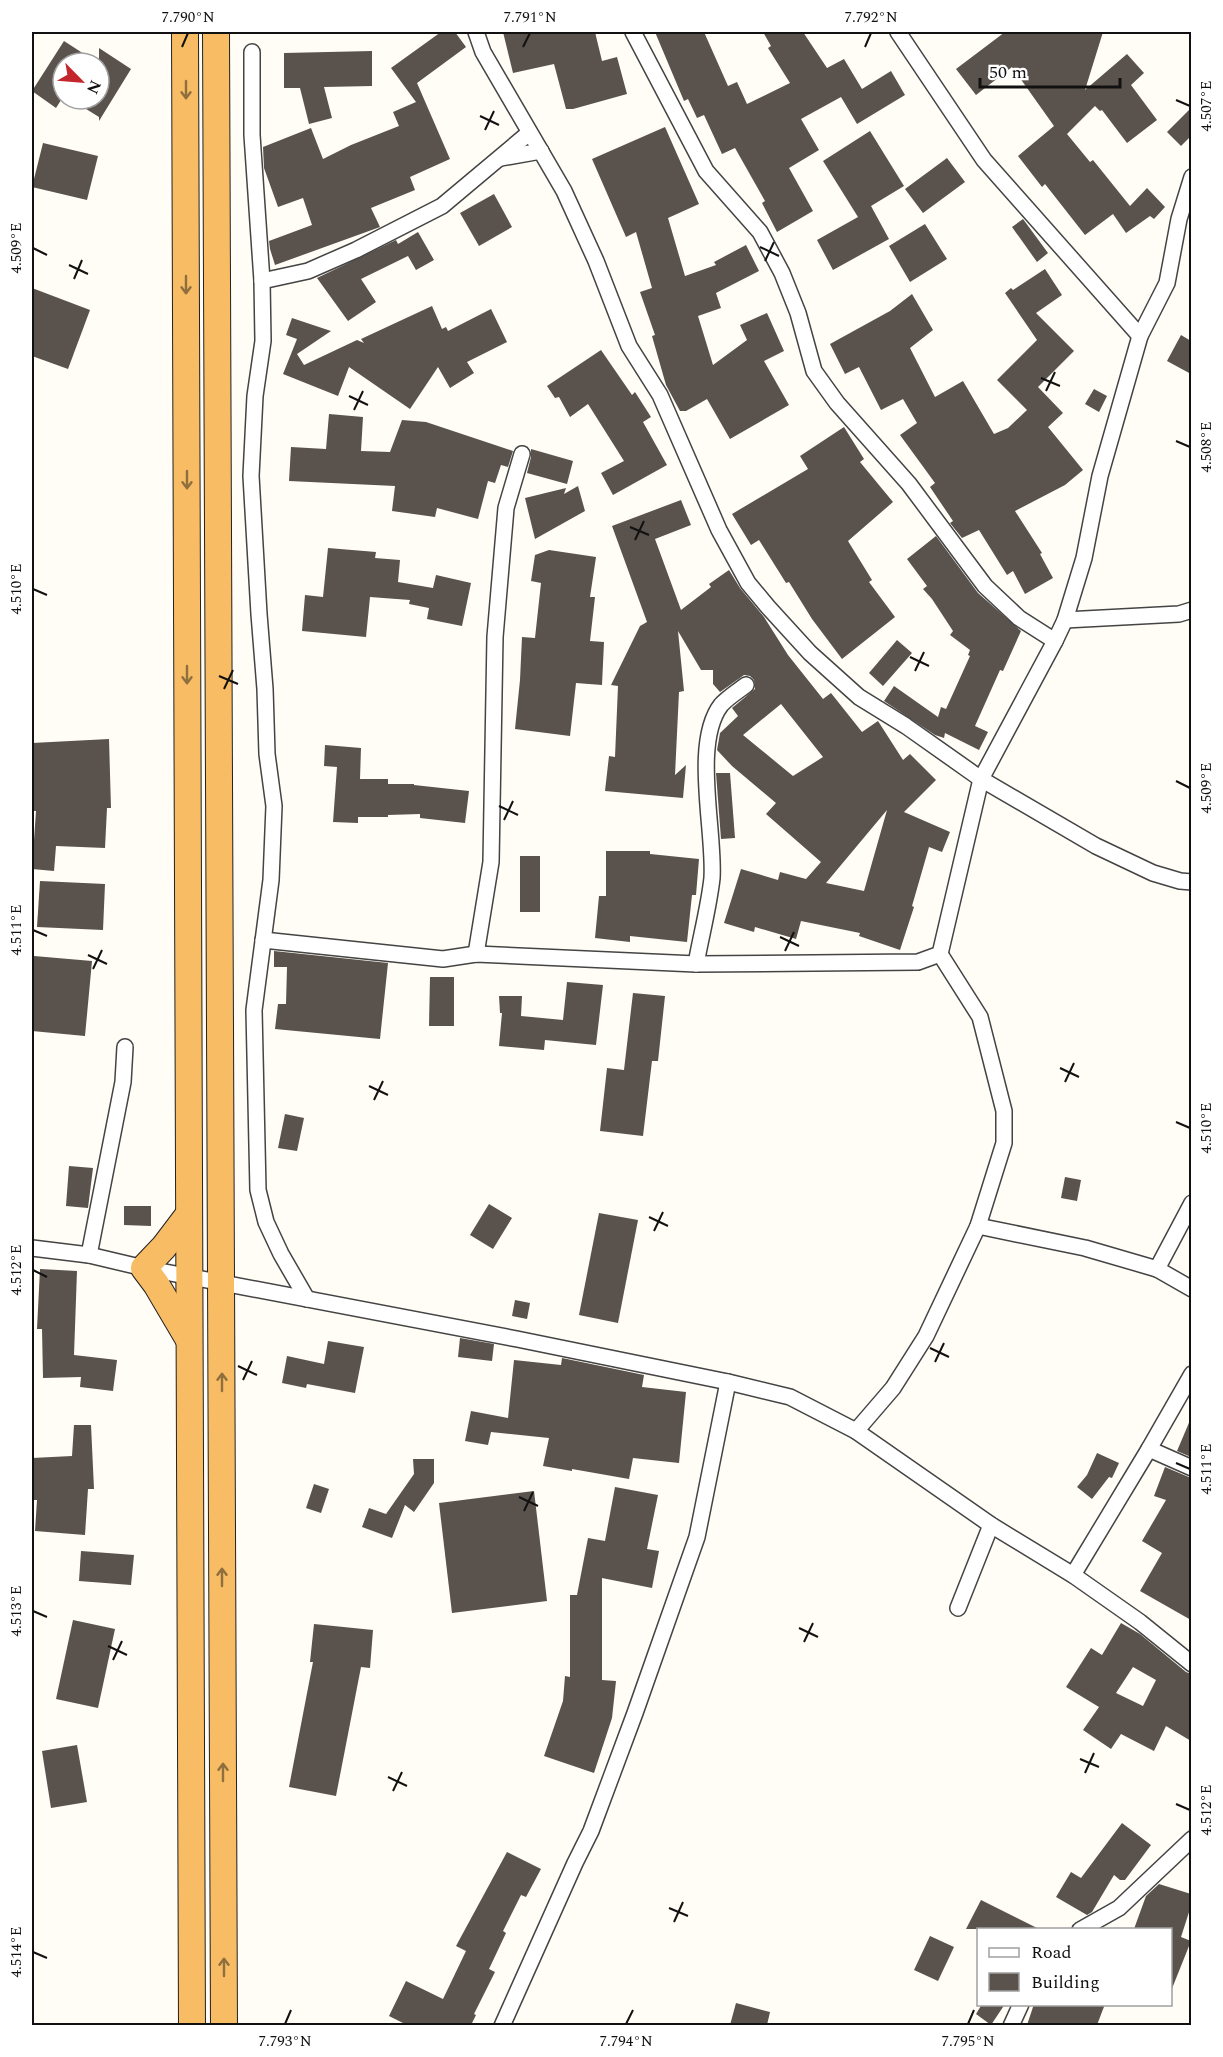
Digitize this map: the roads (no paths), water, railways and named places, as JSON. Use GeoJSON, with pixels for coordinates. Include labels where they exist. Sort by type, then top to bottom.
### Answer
{"type":"FeatureCollection","features":[{"type":"Feature","properties":{"kind":"highway"},"geometry":{"type":"LineString","coordinates":[[185,32],[191,2025]]}},
{"type":"Feature","properties":{"kind":"highway"},"geometry":{"type":"LineString","coordinates":[[216,32],[224,2025]]}},
{"type":"Feature","properties":{"kind":"highway"},"geometry":{"type":"LineString","coordinates":[[189,1214],[164,1247],[144,1268],[190,1341]]}},
{"type":"Feature","properties":{"kind":"street"},"geometry":{"type":"LineString","coordinates":[[476,32],[483,52],[564,191],[629,346],[660,394],[719,530],[748,583],[810,653],[859,697],[906,726],[981,779],[1096,846],[1153,873],[1191,882]]}},
{"type":"Feature","properties":{"kind":"street"},"geometry":{"type":"LineString","coordinates":[[633,32],[706,171],[760,232],[782,273],[798,313],[814,371],[837,403],[909,484],[985,586],[1019,618],[1055,640]]}},
{"type":"Feature","properties":{"kind":"street"},"geometry":{"type":"LineString","coordinates":[[898,32],[984,160],[1140,336]]}},
{"type":"Feature","properties":{"kind":"street"},"geometry":{"type":"LineString","coordinates":[[252,52],[252,135],[262,281],[263,341],[255,396],[251,476],[267,754],[274,806],[271,880],[254,1010],[258,1190],[266,1222],[307,1299]]}},
{"type":"Feature","properties":{"kind":"street"},"geometry":{"type":"LineString","coordinates":[[262,281],[318,267],[442,206],[529,133]]}},
{"type":"Feature","properties":{"kind":"street"},"geometry":{"type":"LineString","coordinates":[[498,159],[542,152]]}},
{"type":"Feature","properties":{"kind":"street"},"geometry":{"type":"LineString","coordinates":[[856,1431],[893,1388],[927,1336],[978,1226],[1004,1143],[1004,1111],[980,1017],[940,954],[981,779],[1065,620],[1084,558],[1100,476],[1140,336],[1167,283],[1179,219],[1191,177]]}},
{"type":"Feature","properties":{"kind":"street"},"geometry":{"type":"LineString","coordinates":[[476,954],[490,862],[495,637],[506,508],[522,454]]}},
{"type":"Feature","properties":{"kind":"street"},"geometry":{"type":"LineString","coordinates":[[1065,620],[1179,614],[1191,610]]}},
{"type":"Feature","properties":{"kind":"street"},"geometry":{"type":"LineString","coordinates":[[696,964],[712,878],[710,807],[705,756],[712,719],[722,704],[746,685]]}},
{"type":"Feature","properties":{"kind":"street"},"geometry":{"type":"LineString","coordinates":[[263,940],[443,959],[476,954],[696,964],[918,962],[940,954]]}},
{"type":"Feature","properties":{"kind":"street"},"geometry":{"type":"LineString","coordinates":[[89,1255],[123,1082],[125,1047]]}},
{"type":"Feature","properties":{"kind":"street"},"geometry":{"type":"LineString","coordinates":[[1157,1269],[1191,1203]]}},
{"type":"Feature","properties":{"kind":"street"},"geometry":{"type":"LineString","coordinates":[[978,1226],[1077,1246],[1157,1269],[1191,1289]]}},
{"type":"Feature","properties":{"kind":"street"},"geometry":{"type":"LineString","coordinates":[[32,1248],[89,1255],[144,1268],[728,1382],[790,1397],[856,1431],[991,1525],[1073,1575],[1140,1622],[1191,1664]]}},
{"type":"Feature","properties":{"kind":"street"},"geometry":{"type":"LineString","coordinates":[[1073,1575],[1191,1374]]}},
{"type":"Feature","properties":{"kind":"street"},"geometry":{"type":"LineString","coordinates":[[502,2025],[591,1831],[697,1537],[728,1382]]}},
{"type":"Feature","properties":{"kind":"street"},"geometry":{"type":"LineString","coordinates":[[1149,1449],[1191,1468]]}},
{"type":"Feature","properties":{"kind":"street"},"geometry":{"type":"LineString","coordinates":[[958,1608],[991,1525]]}},
{"type":"Feature","properties":{"kind":"street"},"geometry":{"type":"LineString","coordinates":[[1082,1928],[1119,1908],[1191,1839]]}},
{"type":"Feature","properties":{"kind":"street"},"geometry":{"type":"LineString","coordinates":[[1011,2025],[1020,2006]]}}]}
